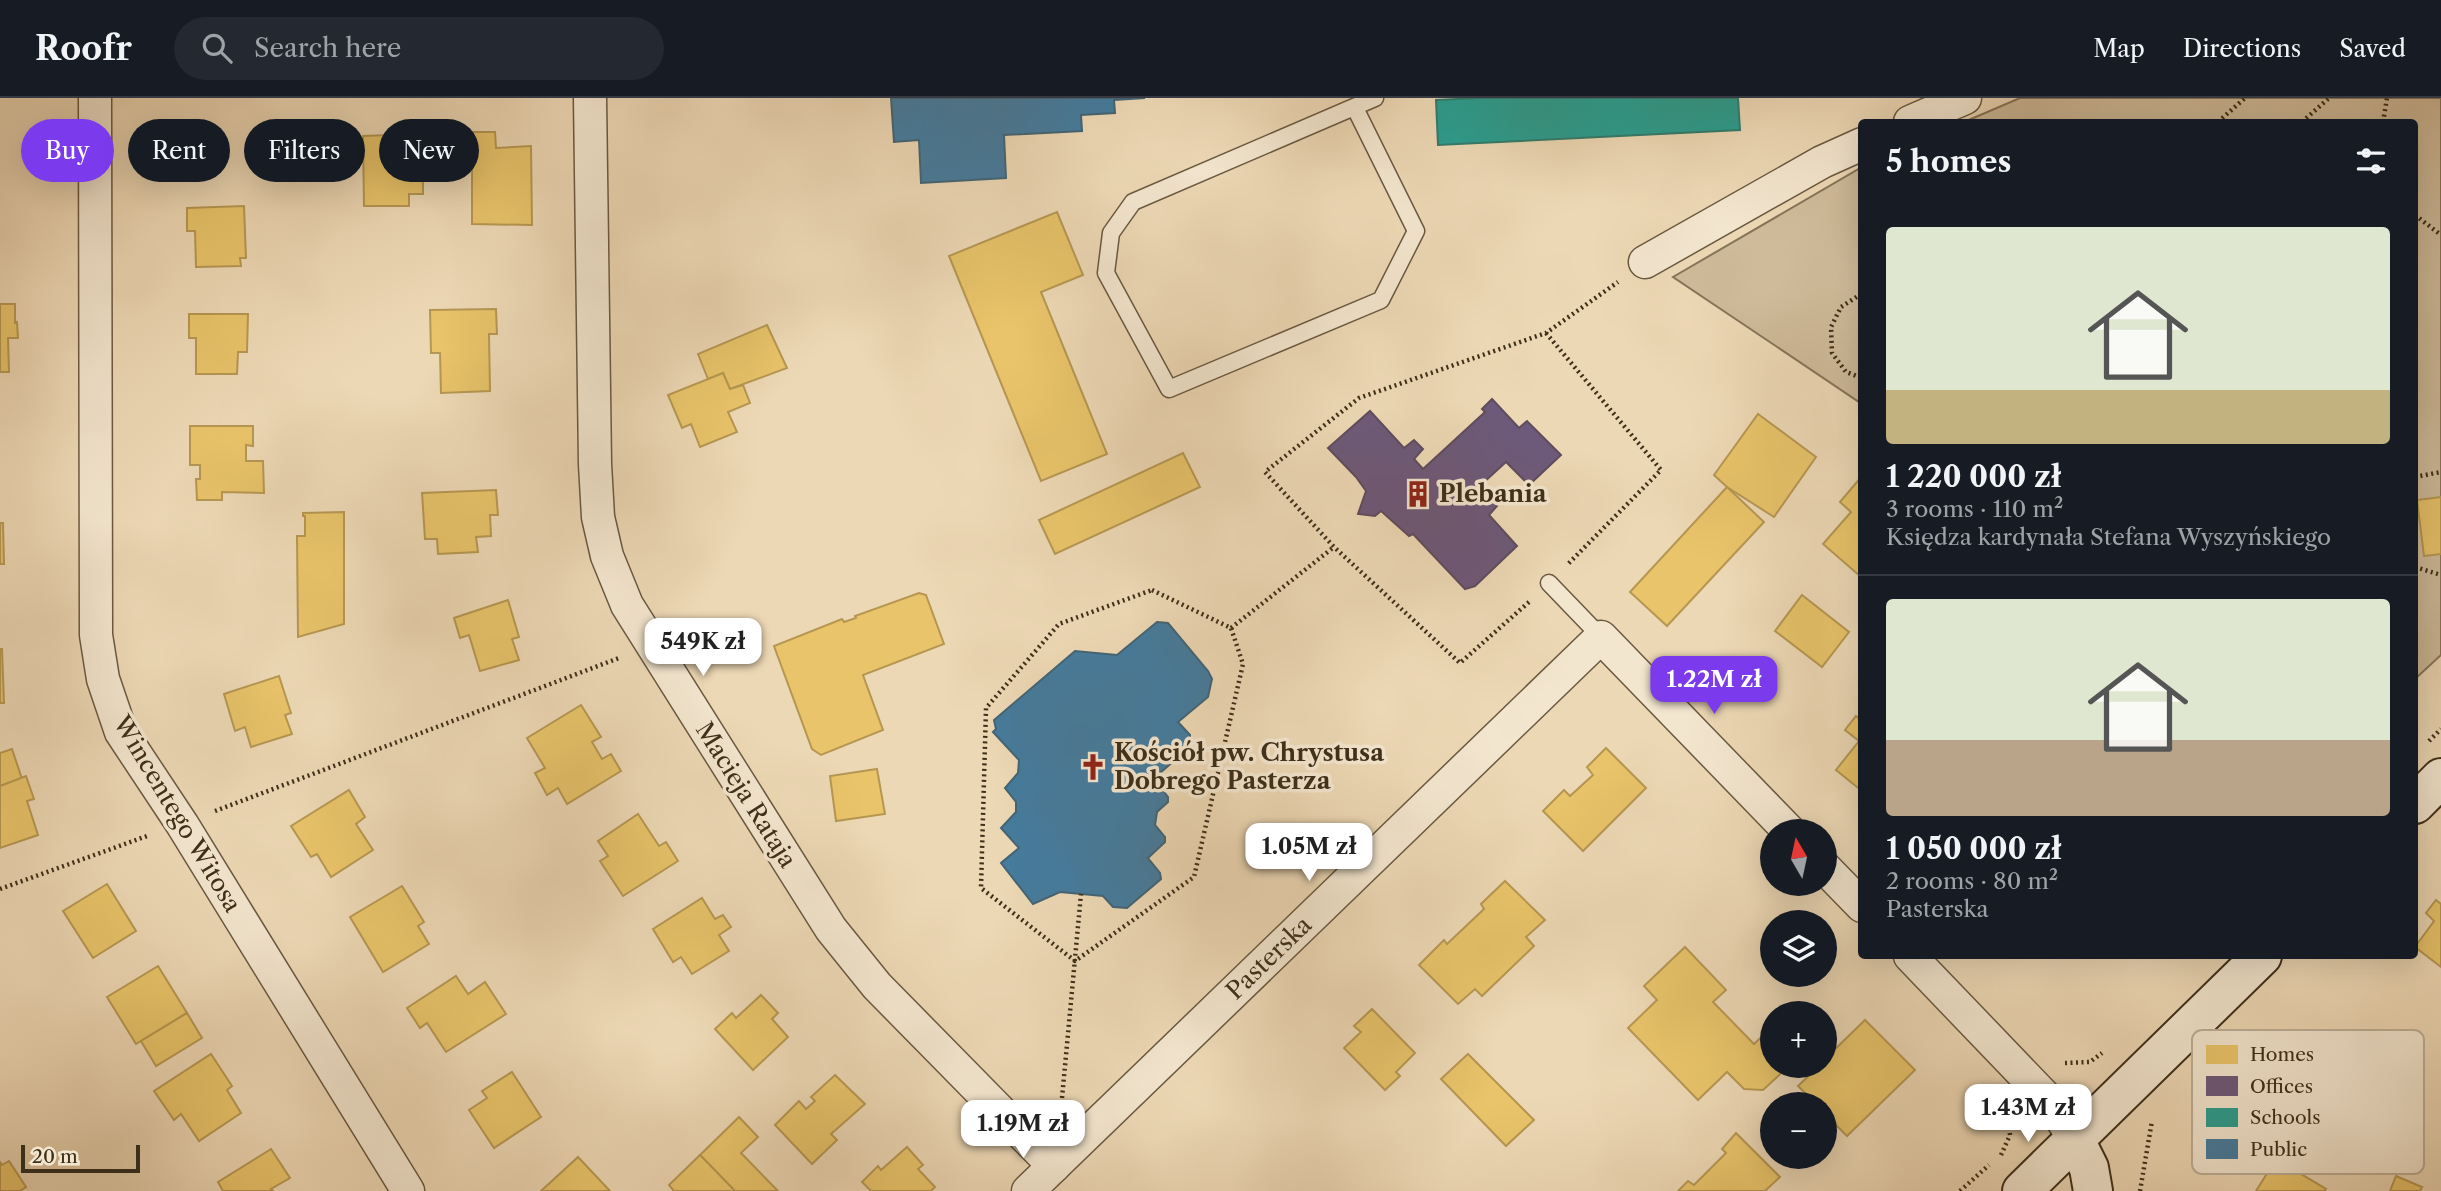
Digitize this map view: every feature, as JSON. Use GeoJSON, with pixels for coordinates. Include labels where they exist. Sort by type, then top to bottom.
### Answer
{"type":"FeatureCollection","features":[{"type":"Feature","properties":{"kind":"street","name":"Wincentego Witosa"},"geometry":{"type":"LineString","coordinates":[[95,98],[98,651],[103,679],[121,732],[408,1191]]}},
{"type":"Feature","properties":{"kind":"street","name":"Macieja Rataja"},"geometry":{"type":"LineString","coordinates":[[590,98],[598,517],[607,556],[627,606],[831,929],[877,986],[1054,1166]]}},
{"type":"Feature","properties":{"kind":"street"},"geometry":{"type":"LineString","coordinates":[[1917,119],[1965,98]]}},
{"type":"Feature","properties":{"kind":"street"},"geometry":{"type":"LineString","coordinates":[[1645,262],[1822,162],[1858,146]]}},
{"type":"Feature","properties":{"kind":"street"},"geometry":{"type":"LineString","coordinates":[[1601,637],[1777,819]]}},
{"type":"Feature","properties":{"kind":"street","name":"Pasterska"},"geometry":{"type":"LineString","coordinates":[[1028,1191],[1601,637]]}},
{"type":"Feature","properties":{"kind":"street"},"geometry":{"type":"LineString","coordinates":[[2418,801],[2441,778]]}},
{"type":"Feature","properties":{"kind":"street"},"geometry":{"type":"LineString","coordinates":[[1838,881],[1858,902]]}},
{"type":"Feature","properties":{"kind":"street"},"geometry":{"type":"LineString","coordinates":[[1913,959],[2052,1104],[2090,1168],[2093,1191]]}},
{"type":"Feature","properties":{"kind":"street"},"geometry":{"type":"LineString","coordinates":[[2022,1191],[2259,959]]}},
{"type":"Feature","properties":{"kind":"lane"},"geometry":{"type":"LineString","coordinates":[[1355,108],[1416,231],[1381,300],[1169,389],[1106,272],[1111,233],[1133,202],[1375,98]]}},
{"type":"Feature","properties":{"kind":"lane"},"geometry":{"type":"LineString","coordinates":[[1549,583],[1601,637]]}},
{"type":"Feature","properties":{"kind":"path"},"geometry":{"type":"LineString","coordinates":[[2221,119],[2245,98]]}},
{"type":"Feature","properties":{"kind":"path"},"geometry":{"type":"LineString","coordinates":[[2305,119],[2329,98]]}},
{"type":"Feature","properties":{"kind":"path"},"geometry":{"type":"LineString","coordinates":[[2384,119],[2387,98]]}},
{"type":"Feature","properties":{"kind":"path"},"geometry":{"type":"LineString","coordinates":[[2418,217],[2441,235]]}},
{"type":"Feature","properties":{"kind":"path"},"geometry":{"type":"LineString","coordinates":[[1546,333],[1661,470],[1549,583],[1460,663],[1334,547],[1265,472],[1359,398],[1546,333],[1645,262]]}},
{"type":"Feature","properties":{"kind":"path"},"geometry":{"type":"LineString","coordinates":[[1858,296],[1841,307],[1831,327],[1832,353],[1846,372],[1858,376]]}},
{"type":"Feature","properties":{"kind":"path"},"geometry":{"type":"LineString","coordinates":[[2418,476],[2441,472]]}},
{"type":"Feature","properties":{"kind":"path"},"geometry":{"type":"LineString","coordinates":[[1231,628],[1334,547]]}},
{"type":"Feature","properties":{"kind":"path"},"geometry":{"type":"LineString","coordinates":[[2418,569],[2441,575]]}},
{"type":"Feature","properties":{"kind":"path"},"geometry":{"type":"LineString","coordinates":[[1152,590],[1231,628],[1242,664],[1194,877],[1075,961],[981,888],[985,708],[1059,624],[1152,590]]}},
{"type":"Feature","properties":{"kind":"path"},"geometry":{"type":"LineString","coordinates":[[0,889],[181,824],[651,646]]}},
{"type":"Feature","properties":{"kind":"path"},"geometry":{"type":"LineString","coordinates":[[1054,1166],[1081,894]]}},
{"type":"Feature","properties":{"kind":"path"},"geometry":{"type":"LineString","coordinates":[[2001,1155],[2010,1135],[2009,1114],[2004,1105]]}},
{"type":"Feature","properties":{"kind":"path"},"geometry":{"type":"LineString","coordinates":[[2140,1191],[2154,1112]]}},
{"type":"Feature","properties":{"kind":"path"},"geometry":{"type":"LineString","coordinates":[[1960,1191],[1990,1164]]}},
{"type":"Feature","properties":{"kind":"shaded area"},"geometry":{"type":"Polygon","coordinates":[[[2020,98],[2441,98],[2441,655],[2418,676],[2418,119],[1971,119],[2020,98]]]}},
{"type":"Feature","properties":{"kind":"shaded area"},"geometry":{"type":"Polygon","coordinates":[[[1858,169],[1858,401],[1673,277],[1858,169]]]}},
{"type":"Feature","properties":{"kind":"building: Homes"},"geometry":{"type":"Polygon","coordinates":[[[479,132],[495,132],[496,148],[531,146],[532,225],[472,224],[472,182],[479,182],[479,132]]]}},
{"type":"Feature","properties":{"kind":"building: Homes"},"geometry":{"type":"Polygon","coordinates":[[[379,135],[379,182],[423,182],[423,194],[409,194],[409,206],[364,206],[365,136],[379,135]]]}},
{"type":"Feature","properties":{"kind":"building: Homes"},"geometry":{"type":"Polygon","coordinates":[[[244,206],[246,258],[240,258],[241,266],[196,267],[195,231],[187,231],[187,208],[244,206]]]}},
{"type":"Feature","properties":{"kind":"building: Homes"},"geometry":{"type":"Polygon","coordinates":[[[1057,212],[1083,275],[1041,292],[1107,454],[1041,481],[949,256],[1057,212]]]}},
{"type":"Feature","properties":{"kind":"building: Homes"},"geometry":{"type":"Polygon","coordinates":[[[0,304],[15,304],[18,338],[8,338],[9,372],[0,372],[0,304]]]}},
{"type":"Feature","properties":{"kind":"building: Homes"},"geometry":{"type":"Polygon","coordinates":[[[496,309],[497,334],[489,334],[490,391],[441,393],[440,353],[431,353],[430,310],[496,309]]]}},
{"type":"Feature","properties":{"kind":"building: Homes"},"geometry":{"type":"Polygon","coordinates":[[[189,314],[248,314],[247,352],[238,352],[237,374],[196,374],[196,338],[189,338],[189,314]]]}},
{"type":"Feature","properties":{"kind":"building: Homes"},"geometry":{"type":"Polygon","coordinates":[[[767,325],[787,368],[730,389],[723,373],[708,379],[698,354],[767,325]]]}},
{"type":"Feature","properties":{"kind":"building: Homes"},"geometry":{"type":"Polygon","coordinates":[[[723,373],[730,389],[743,385],[750,403],[728,412],[737,432],[700,447],[691,424],[682,428],[668,395],[723,373]]]}},
{"type":"Feature","properties":{"kind":"building: Homes"},"geometry":{"type":"Polygon","coordinates":[[[1758,414],[1816,457],[1774,517],[1727,487],[1714,475],[1758,414]]]}},
{"type":"Feature","properties":{"kind":"building: Homes"},"geometry":{"type":"Polygon","coordinates":[[[190,426],[253,426],[253,446],[246,445],[246,461],[263,461],[264,493],[222,492],[222,500],[197,500],[196,479],[200,479],[200,465],[190,465],[190,426]]]}},
{"type":"Feature","properties":{"kind":"building: Homes"},"geometry":{"type":"Polygon","coordinates":[[[1183,453],[1200,487],[1055,554],[1039,520],[1183,453]]]}},
{"type":"Feature","properties":{"kind":"building: Homes"},"geometry":{"type":"Polygon","coordinates":[[[1858,481],[1858,574],[1823,544],[1851,512],[1840,502],[1858,481]]]}},
{"type":"Feature","properties":{"kind":"building: Homes"},"geometry":{"type":"Polygon","coordinates":[[[1727,487],[1764,522],[1667,626],[1630,592],[1727,487]]]}},
{"type":"Feature","properties":{"kind":"building: Homes"},"geometry":{"type":"Polygon","coordinates":[[[496,490],[498,515],[490,515],[491,536],[476,537],[478,552],[438,554],[437,539],[425,539],[422,493],[496,490]]]}},
{"type":"Feature","properties":{"kind":"building: Homes"},"geometry":{"type":"Polygon","coordinates":[[[2441,497],[2441,554],[2424,556],[2418,500],[2441,497]]]}},
{"type":"Feature","properties":{"kind":"building: Homes"},"geometry":{"type":"Polygon","coordinates":[[[344,512],[344,624],[298,637],[297,536],[305,536],[303,513],[344,512]]]}},
{"type":"Feature","properties":{"kind":"building: Homes"},"geometry":{"type":"Polygon","coordinates":[[[0,523],[3,523],[4,564],[0,564],[0,523]]]}},
{"type":"Feature","properties":{"kind":"building: Homes"},"geometry":{"type":"Polygon","coordinates":[[[919,593],[926,595],[944,644],[863,675],[883,730],[821,755],[812,749],[774,646],[919,593]]]}},
{"type":"Feature","properties":{"kind":"building: Homes"},"geometry":{"type":"Polygon","coordinates":[[[1802,595],[1849,632],[1822,667],[1775,631],[1802,595]]]}},
{"type":"Feature","properties":{"kind":"building: Homes"},"geometry":{"type":"Polygon","coordinates":[[[508,600],[519,637],[512,639],[519,660],[480,671],[469,635],[460,638],[454,618],[508,600]]]}},
{"type":"Feature","properties":{"kind":"building: Homes"},"geometry":{"type":"Polygon","coordinates":[[[2,649],[4,703],[0,703],[2,649]]]}},
{"type":"Feature","properties":{"kind":"building: Homes"},"geometry":{"type":"Polygon","coordinates":[[[279,676],[291,713],[285,715],[292,734],[251,747],[245,727],[235,731],[224,694],[279,676]]]}},
{"type":"Feature","properties":{"kind":"building: Homes"},"geometry":{"type":"Polygon","coordinates":[[[581,705],[601,737],[592,742],[602,759],[611,754],[621,771],[567,804],[558,788],[547,795],[535,773],[545,768],[527,738],[581,705]]]}},
{"type":"Feature","properties":{"kind":"building: Homes"},"geometry":{"type":"Polygon","coordinates":[[[1856,716],[1858,718],[1858,740],[1845,730],[1856,716]]]}},
{"type":"Feature","properties":{"kind":"building: Homes"},"geometry":{"type":"Polygon","coordinates":[[[1858,742],[1858,788],[1836,770],[1858,742]]]}},
{"type":"Feature","properties":{"kind":"building: Homes"},"geometry":{"type":"Polygon","coordinates":[[[1606,748],[1646,788],[1583,851],[1543,811],[1564,790],[1570,796],[1593,775],[1587,767],[1606,748]]]}},
{"type":"Feature","properties":{"kind":"building: Homes"},"geometry":{"type":"Polygon","coordinates":[[[12,749],[22,779],[0,786],[0,753],[12,749]]]}},
{"type":"Feature","properties":{"kind":"building: Homes"},"geometry":{"type":"Polygon","coordinates":[[[877,769],[885,814],[836,821],[830,776],[877,769]]]}},
{"type":"Feature","properties":{"kind":"building: Homes"},"geometry":{"type":"Polygon","coordinates":[[[26,776],[34,799],[27,801],[38,835],[0,848],[0,786],[26,776]]]}},
{"type":"Feature","properties":{"kind":"building: Homes"},"geometry":{"type":"Polygon","coordinates":[[[349,790],[365,817],[356,824],[373,850],[331,877],[317,854],[311,857],[291,826],[349,790]]]}},
{"type":"Feature","properties":{"kind":"building: Homes"},"geometry":{"type":"Polygon","coordinates":[[[638,814],[659,846],[666,842],[678,861],[623,896],[600,861],[608,856],[598,841],[638,814]]]}},
{"type":"Feature","properties":{"kind":"building: Homes"},"geometry":{"type":"Polygon","coordinates":[[[1505,881],[1545,920],[1526,937],[1534,946],[1482,996],[1475,989],[1458,1004],[1419,965],[1444,940],[1447,944],[1484,909],[1481,904],[1505,881]]]}},
{"type":"Feature","properties":{"kind":"building: Homes"},"geometry":{"type":"Polygon","coordinates":[[[107,884],[136,931],[93,958],[63,911],[107,884]]]}},
{"type":"Feature","properties":{"kind":"building: Homes"},"geometry":{"type":"Polygon","coordinates":[[[402,886],[424,922],[418,926],[429,944],[383,972],[350,917],[402,886]]]}},
{"type":"Feature","properties":{"kind":"building: Homes"},"geometry":{"type":"Polygon","coordinates":[[[702,898],[715,919],[723,915],[731,927],[719,935],[729,951],[692,974],[681,957],[673,962],[653,929],[702,898]]]}},
{"type":"Feature","properties":{"kind":"building: Homes"},"geometry":{"type":"Polygon","coordinates":[[[2436,900],[2441,904],[2441,967],[2418,949],[2418,943],[2434,921],[2426,913],[2436,900]]]}},
{"type":"Feature","properties":{"kind":"building: Homes"},"geometry":{"type":"Polygon","coordinates":[[[1685,947],[1726,990],[1713,1002],[1754,1044],[1760,1038],[1760,1078],[1776,1078],[1763,1090],[1744,1089],[1727,1072],[1698,1100],[1628,1028],[1657,1000],[1644,986],[1685,947]]]}},
{"type":"Feature","properties":{"kind":"building: Homes"},"geometry":{"type":"Polygon","coordinates":[[[158,966],[187,1013],[136,1044],[107,997],[158,966]]]}},
{"type":"Feature","properties":{"kind":"building: Homes"},"geometry":{"type":"Polygon","coordinates":[[[456,976],[468,994],[485,982],[506,1014],[446,1052],[427,1023],[420,1028],[407,1008],[456,976]]]}},
{"type":"Feature","properties":{"kind":"building: Homes"},"geometry":{"type":"Polygon","coordinates":[[[761,995],[778,1013],[772,1019],[788,1037],[753,1070],[715,1029],[732,1013],[736,1018],[761,995]]]}},
{"type":"Feature","properties":{"kind":"building: Homes"},"geometry":{"type":"Polygon","coordinates":[[[1372,1009],[1415,1053],[1396,1072],[1400,1076],[1385,1090],[1344,1048],[1361,1032],[1354,1026],[1372,1009]]]}},
{"type":"Feature","properties":{"kind":"building: Homes"},"geometry":{"type":"Polygon","coordinates":[[[187,1013],[202,1038],[156,1066],[141,1041],[187,1013]]]}},
{"type":"Feature","properties":{"kind":"building: Homes"},"geometry":{"type":"Polygon","coordinates":[[[1865,1020],[1915,1070],[1847,1136],[1837,1126],[1837,1092],[1804,1092],[1798,1086],[1806,1078],[1837,1078],[1837,1047],[1865,1020]]]}},
{"type":"Feature","properties":{"kind":"building: Homes"},"geometry":{"type":"Polygon","coordinates":[[[211,1054],[232,1086],[227,1090],[241,1113],[199,1141],[181,1114],[174,1120],[154,1091],[211,1054]]]}},
{"type":"Feature","properties":{"kind":"building: Homes"},"geometry":{"type":"Polygon","coordinates":[[[1468,1054],[1534,1120],[1506,1146],[1441,1079],[1468,1054]]]}},
{"type":"Feature","properties":{"kind":"building: Homes"},"geometry":{"type":"Polygon","coordinates":[[[512,1072],[541,1117],[494,1148],[469,1110],[487,1098],[482,1091],[512,1072]]]}},
{"type":"Feature","properties":{"kind":"building: Homes"},"geometry":{"type":"Polygon","coordinates":[[[835,1075],[865,1104],[831,1134],[837,1140],[812,1164],[775,1125],[799,1101],[806,1109],[815,1101],[811,1097],[835,1075]]]}},
{"type":"Feature","properties":{"kind":"building: Homes"},"geometry":{"type":"Polygon","coordinates":[[[739,1117],[758,1137],[741,1153],[778,1191],[735,1191],[700,1155],[739,1117]]]}},
{"type":"Feature","properties":{"kind":"building: Homes"},"geometry":{"type":"Polygon","coordinates":[[[1736,1133],[1760,1157],[1760,1169],[1772,1169],[1780,1177],[1765,1191],[1678,1191],[1688,1181],[1694,1185],[1726,1153],[1722,1149],[1736,1133]]]}},
{"type":"Feature","properties":{"kind":"building: Homes"},"geometry":{"type":"Polygon","coordinates":[[[907,1147],[923,1165],[918,1169],[935,1187],[931,1191],[871,1191],[862,1182],[878,1166],[881,1170],[907,1147]]]}},
{"type":"Feature","properties":{"kind":"building: Homes"},"geometry":{"type":"Polygon","coordinates":[[[271,1149],[290,1178],[271,1189],[273,1191],[223,1191],[218,1182],[271,1149]]]}},
{"type":"Feature","properties":{"kind":"building: Homes"},"geometry":{"type":"Polygon","coordinates":[[[700,1155],[735,1191],[674,1191],[669,1185],[700,1155]]]}},
{"type":"Feature","properties":{"kind":"building: Homes"},"geometry":{"type":"Polygon","coordinates":[[[578,1157],[610,1191],[541,1191],[578,1157]]]}},
{"type":"Feature","properties":{"kind":"building: Homes"},"geometry":{"type":"Polygon","coordinates":[[[9,1161],[26,1187],[20,1191],[0,1191],[0,1162],[2,1165],[9,1161]]]}},
{"type":"Feature","properties":{"kind":"building: Homes"},"geometry":{"type":"Polygon","coordinates":[[[2267,1174],[2301,1174],[2326,1189],[2325,1191],[2256,1191],[2267,1174]]]}},
{"type":"Feature","properties":{"kind":"building: Homes"},"geometry":{"type":"Polygon","coordinates":[[[2396,1176],[2422,1187],[2420,1191],[2390,1191],[2396,1176]]]}},
{"type":"Feature","properties":{"kind":"building: Offices","name":"Plebania"},"geometry":{"type":"Polygon","coordinates":[[[1492,399],[1519,428],[1527,421],[1561,455],[1529,485],[1506,462],[1471,494],[1476,502],[1484,494],[1497,506],[1489,515],[1517,546],[1475,586],[1465,589],[1413,534],[1409,536],[1381,511],[1375,516],[1358,514],[1366,491],[1328,448],[1370,411],[1404,448],[1414,440],[1423,449],[1414,459],[1423,469],[1485,412],[1482,409],[1492,399]]]}},
{"type":"Feature","properties":{"kind":"building: Schools"},"geometry":{"type":"Polygon","coordinates":[[[1738,98],[1740,130],[1438,145],[1436,100],[1738,98]]]}},
{"type":"Feature","properties":{"kind":"building: Public"},"geometry":{"type":"Polygon","coordinates":[[[891,98],[1145,98],[1114,100],[1115,113],[1081,115],[1082,131],[1004,135],[1006,178],[921,183],[919,140],[894,142],[891,98]]]}},
{"type":"Feature","properties":{"kind":"building: Public","name":"Kościół pw. Chrystusa Dobrego Pasterza"},"geometry":{"type":"Polygon","coordinates":[[[1157,622],[1168,623],[1212,679],[1208,697],[1178,722],[1190,735],[1190,747],[1160,773],[1159,785],[1168,797],[1168,802],[1157,812],[1155,825],[1165,837],[1165,842],[1148,858],[1160,873],[1161,879],[1127,908],[1113,907],[1103,896],[1060,892],[1033,904],[1001,863],[1019,848],[1001,828],[1016,812],[1016,802],[1005,788],[1018,773],[1019,760],[993,732],[996,729],[994,720],[1075,651],[1117,655],[1157,622]]]}},
{"type":"Feature","properties":{"kind":"place","name":"Plebania"},"geometry":{"type":"Point","coordinates":[1418,494]}},
{"type":"Feature","properties":{"kind":"place","name":"Kościół pw. Chrystusa Dobrego Pasterza"},"geometry":{"type":"Point","coordinates":[1093,767]}}]}
